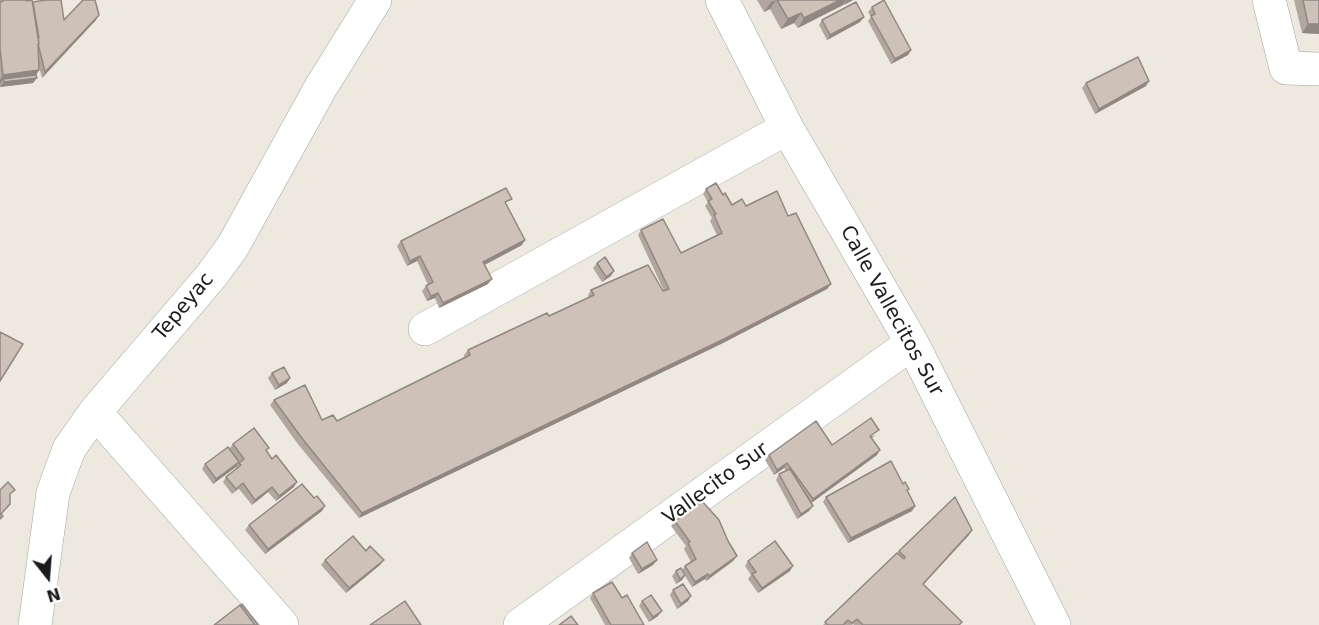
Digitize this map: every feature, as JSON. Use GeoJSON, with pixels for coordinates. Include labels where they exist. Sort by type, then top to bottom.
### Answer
{"type":"FeatureCollection","features":[{"type":"Feature","properties":{"kind":"street","name":"Tepeyac"},"geometry":{"type":"LineString","coordinates":[[35,625],[53,493],[69,449],[95,412],[212,275],[233,246],[321,87],[375,0]]}},
{"type":"Feature","properties":{"kind":"street","name":"Calle Vallecitos Sur"},"geometry":{"type":"LineString","coordinates":[[722,0],[788,128],[912,343],[1054,625]]}},
{"type":"Feature","properties":{"kind":"street"},"geometry":{"type":"LineString","coordinates":[[1269,0],[1286,68],[1319,69]]}},
{"type":"Feature","properties":{"kind":"street"},"geometry":{"type":"LineString","coordinates":[[424,329],[788,128]]}},
{"type":"Feature","properties":{"kind":"street","name":"Vallecito Sur"},"geometry":{"type":"LineString","coordinates":[[520,625],[912,343]]}},
{"type":"Feature","properties":{"kind":"street"},"geometry":{"type":"LineString","coordinates":[[95,412],[282,625]]}},
{"type":"Feature","properties":{"kind":"building"},"geometry":{"type":"Polygon","coordinates":[[[3,0],[32,0],[39,44],[39,70],[3,75],[0,49],[0,2],[3,0]]]}},
{"type":"Feature","properties":{"kind":"building"},"geometry":{"type":"Polygon","coordinates":[[[61,0],[64,20],[83,0],[95,0],[99,15],[45,72],[38,44],[33,2],[61,0]]]}},
{"type":"Feature","properties":{"kind":"building"},"geometry":{"type":"Polygon","coordinates":[[[777,0],[840,0],[804,18],[801,13],[788,19],[777,0]]]}},
{"type":"Feature","properties":{"kind":"building"},"geometry":{"type":"Polygon","coordinates":[[[884,0],[911,50],[895,59],[871,16],[875,14],[872,7],[884,0]]]}},
{"type":"Feature","properties":{"kind":"building"},"geometry":{"type":"Polygon","coordinates":[[[1303,0],[1319,0],[1319,24],[1308,24],[1303,0]]]}},
{"type":"Feature","properties":{"kind":"building"},"geometry":{"type":"Polygon","coordinates":[[[856,2],[864,17],[830,35],[822,20],[856,2]]]}},
{"type":"Feature","properties":{"kind":"building"},"geometry":{"type":"Polygon","coordinates":[[[1138,57],[1149,81],[1099,109],[1086,83],[1138,57]]]}},
{"type":"Feature","properties":{"kind":"building"},"geometry":{"type":"Polygon","coordinates":[[[36,75],[37,78],[4,82],[3,79],[36,75]]]}},
{"type":"Feature","properties":{"kind":"building"},"geometry":{"type":"Polygon","coordinates":[[[716,183],[732,205],[742,199],[746,206],[777,191],[788,216],[796,213],[831,284],[724,339],[362,513],[274,400],[305,385],[322,420],[333,415],[337,421],[470,355],[468,350],[547,313],[549,316],[594,295],[591,290],[648,265],[663,291],[669,289],[641,230],[663,219],[681,253],[722,233],[714,215],[716,214],[708,201],[712,199],[706,189],[716,183]]]}},
{"type":"Feature","properties":{"kind":"building"},"geometry":{"type":"Polygon","coordinates":[[[506,188],[512,199],[505,202],[525,240],[483,262],[492,279],[443,303],[438,293],[431,296],[426,286],[433,282],[420,256],[410,261],[401,241],[506,188]]]}},
{"type":"Feature","properties":{"kind":"building"},"geometry":{"type":"Polygon","coordinates":[[[605,257],[614,271],[606,277],[597,263],[605,257]]]}},
{"type":"Feature","properties":{"kind":"building"},"geometry":{"type":"Polygon","coordinates":[[[0,332],[23,344],[0,381],[0,332]]]}},
{"type":"Feature","properties":{"kind":"building"},"geometry":{"type":"Polygon","coordinates":[[[284,367],[290,378],[279,385],[272,373],[284,367]]]}},
{"type":"Feature","properties":{"kind":"building"},"geometry":{"type":"Polygon","coordinates":[[[871,418],[879,430],[870,436],[880,450],[813,499],[787,463],[777,470],[769,455],[816,421],[832,445],[871,418]]]}},
{"type":"Feature","properties":{"kind":"building"},"geometry":{"type":"Polygon","coordinates":[[[254,428],[269,448],[266,450],[272,459],[276,455],[297,482],[279,496],[272,487],[255,500],[243,483],[236,489],[226,477],[241,465],[239,463],[244,459],[233,444],[254,428]]]}},
{"type":"Feature","properties":{"kind":"building"},"geometry":{"type":"Polygon","coordinates":[[[228,447],[239,462],[216,479],[205,464],[228,447]]]}},
{"type":"Feature","properties":{"kind":"building"},"geometry":{"type":"Polygon","coordinates":[[[891,461],[903,484],[905,482],[909,489],[907,490],[915,506],[851,538],[826,497],[891,461]]]}},
{"type":"Feature","properties":{"kind":"building"},"geometry":{"type":"Polygon","coordinates":[[[790,469],[813,506],[801,514],[779,474],[790,469]]]}},
{"type":"Feature","properties":{"kind":"building"},"geometry":{"type":"Polygon","coordinates":[[[8,482],[15,490],[10,494],[10,504],[1,514],[3,516],[0,519],[0,490],[8,482]]]}},
{"type":"Feature","properties":{"kind":"building"},"geometry":{"type":"Polygon","coordinates":[[[302,484],[314,498],[317,496],[325,506],[268,549],[249,525],[302,484]]]}},
{"type":"Feature","properties":{"kind":"building"},"geometry":{"type":"Polygon","coordinates":[[[955,497],[972,530],[923,584],[962,622],[959,625],[863,625],[857,619],[852,623],[848,620],[843,625],[828,625],[825,622],[897,553],[904,559],[905,557],[899,551],[955,497]]]}},
{"type":"Feature","properties":{"kind":"building"},"geometry":{"type":"Polygon","coordinates":[[[702,501],[719,520],[737,556],[709,576],[708,574],[695,582],[685,566],[696,559],[688,543],[690,542],[675,521],[702,501]]]}},
{"type":"Feature","properties":{"kind":"building"},"geometry":{"type":"Polygon","coordinates":[[[353,536],[366,551],[370,546],[384,560],[349,588],[325,560],[353,536]]]}},
{"type":"Feature","properties":{"kind":"building"},"geometry":{"type":"Polygon","coordinates":[[[775,541],[793,566],[762,588],[752,574],[756,572],[748,561],[775,541]]]}},
{"type":"Feature","properties":{"kind":"building"},"geometry":{"type":"Polygon","coordinates":[[[647,542],[657,560],[642,569],[632,553],[647,542]]]}},
{"type":"Feature","properties":{"kind":"building"},"geometry":{"type":"Polygon","coordinates":[[[681,568],[685,575],[680,579],[676,571],[681,568]]]}},
{"type":"Feature","properties":{"kind":"building"},"geometry":{"type":"Polygon","coordinates":[[[612,582],[622,598],[627,595],[644,625],[611,625],[593,593],[612,582]]]}},
{"type":"Feature","properties":{"kind":"building"},"geometry":{"type":"Polygon","coordinates":[[[683,584],[691,596],[681,604],[673,590],[683,584]]]}},
{"type":"Feature","properties":{"kind":"building"},"geometry":{"type":"Polygon","coordinates":[[[651,595],[662,611],[653,617],[642,601],[651,595]]]}},
{"type":"Feature","properties":{"kind":"building"},"geometry":{"type":"Polygon","coordinates":[[[405,601],[421,625],[370,625],[405,601]]]}},
{"type":"Feature","properties":{"kind":"building"},"geometry":{"type":"Polygon","coordinates":[[[242,604],[258,625],[255,625],[241,606],[242,604]]]}},
{"type":"Feature","properties":{"kind":"building"},"geometry":{"type":"Polygon","coordinates":[[[240,605],[255,625],[214,625],[240,605]]]}},
{"type":"Feature","properties":{"kind":"building"},"geometry":{"type":"Polygon","coordinates":[[[571,616],[578,625],[559,625],[571,616]]]}}]}
